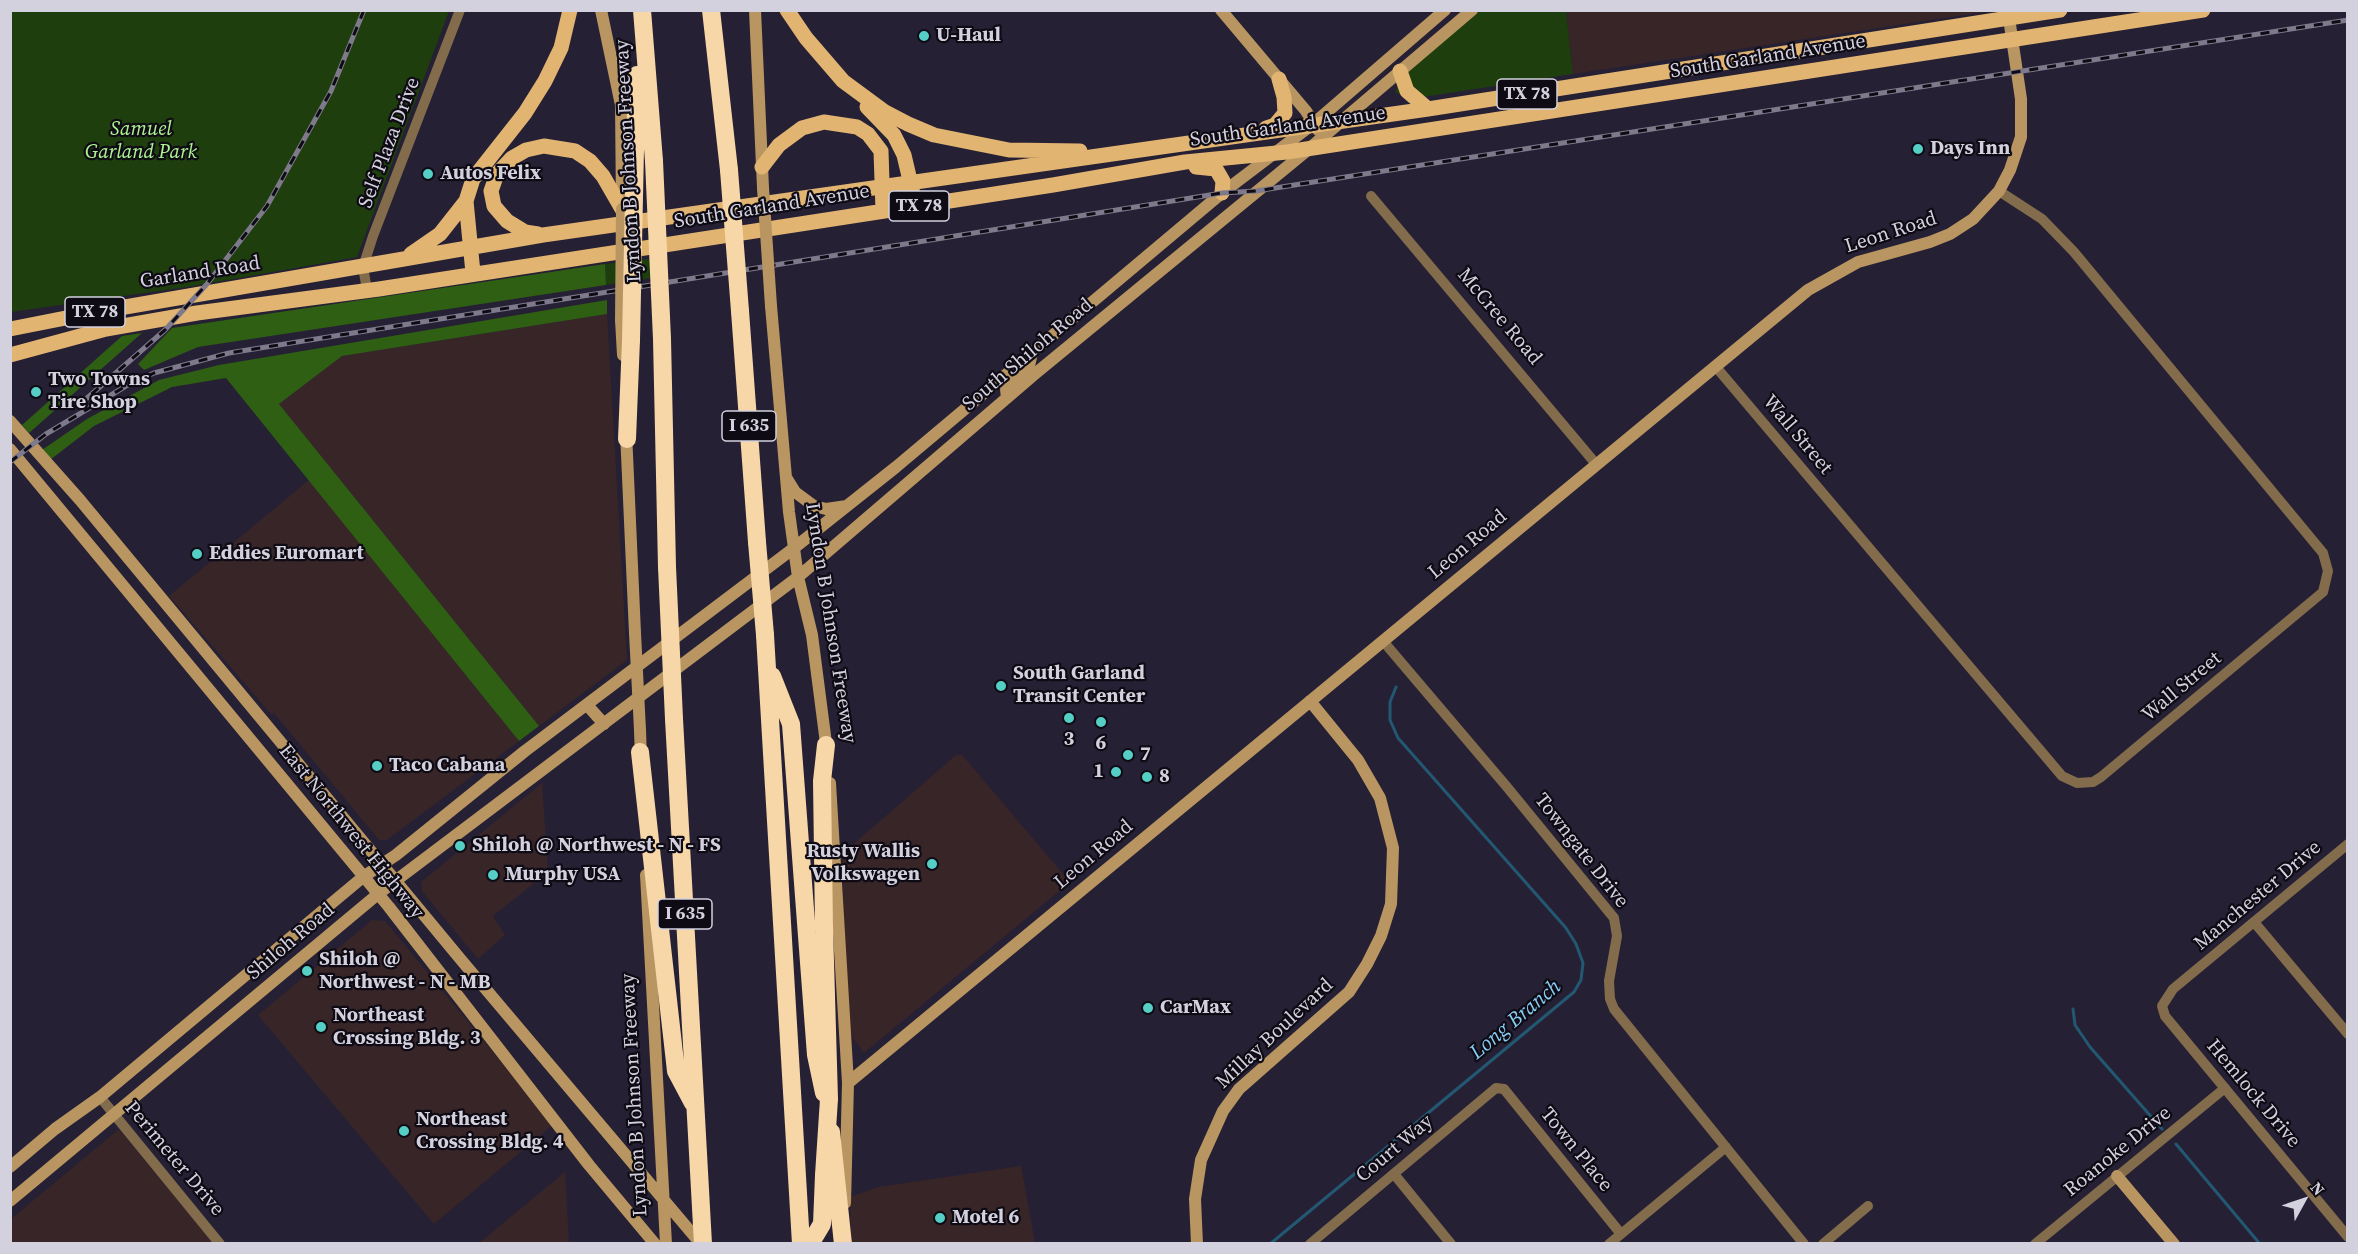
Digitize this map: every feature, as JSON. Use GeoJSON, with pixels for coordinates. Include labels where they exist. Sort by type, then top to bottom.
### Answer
{"type":"FeatureCollection","features":[{"type":"Feature","properties":{"kind":"highway"},"geometry":{"type":"LineString","coordinates":[[627,439],[641,10]]}},
{"type":"Feature","properties":{"kind":"highway","name":"Lyndon B Johnson Freeway"},"geometry":{"type":"LineString","coordinates":[[641,10],[654,161],[662,339],[667,567],[702,1244]]}},
{"type":"Feature","properties":{"kind":"highway","name":"I 635"},"geometry":{"type":"LineString","coordinates":[[711,10],[729,170],[765,635],[801,1244]]}},
{"type":"Feature","properties":{"kind":"highway"},"geometry":{"type":"LineString","coordinates":[[766,661],[791,724],[816,1055],[830,1120],[843,1244]]}},
{"type":"Feature","properties":{"kind":"highway"},"geometry":{"type":"LineString","coordinates":[[810,1244],[822,1224],[830,1099],[822,781],[826,745]]}},
{"type":"Feature","properties":{"kind":"highway"},"geometry":{"type":"LineString","coordinates":[[640,752],[676,1071],[696,1110]]}},
{"type":"Feature","properties":{"kind":"main road"},"geometry":{"type":"LineString","coordinates":[[473,273],[466,201],[472,179],[525,113],[545,81],[561,48],[570,10]]}},
{"type":"Feature","properties":{"kind":"main road","name":"Lyndon B Johnson Freeway"},"geometry":{"type":"LineString","coordinates":[[600,10],[621,105],[621,320],[640,752],[666,1244]]}},
{"type":"Feature","properties":{"kind":"main road","name":"Lyndon B Johnson Freeway"},"geometry":{"type":"LineString","coordinates":[[755,10],[763,188],[786,477],[798,577],[812,635],[826,745],[838,880],[848,1083],[848,1142],[843,1244]]}},
{"type":"Feature","properties":{"kind":"main road"},"geometry":{"type":"LineString","coordinates":[[787,10],[812,46],[894,135],[904,155],[916,206]]}},
{"type":"Feature","properties":{"kind":"main road"},"geometry":{"type":"LineString","coordinates":[[1221,10],[1327,140],[1340,121],[1472,10]]}},
{"type":"Feature","properties":{"kind":"main road","name":"South Shiloh Road"},"geometry":{"type":"LineString","coordinates":[[588,706],[848,505],[1222,193],[1313,124],[1445,10]]}},
{"type":"Feature","properties":{"kind":"main road","name":"South Garland Avenue"},"geometry":{"type":"LineString","coordinates":[[397,260],[543,235],[854,190],[882,180],[912,182],[1428,109],[2060,10]]}},
{"type":"Feature","properties":{"kind":"main road","name":"South Garland Avenue"},"geometry":{"type":"LineString","coordinates":[[373,290],[1185,162],[1273,154],[1310,148],[1327,140],[2014,41],[2203,10]]}},
{"type":"Feature","properties":{"kind":"main road","name":"Leon Road"},"geometry":{"type":"LineString","coordinates":[[848,1083],[1792,303],[1836,272],[1858,262],[1950,234],[1973,219],[1999,191],[2010,170],[2021,137],[2021,99],[2009,18]]}},
{"type":"Feature","properties":{"kind":"main road"},"geometry":{"type":"LineString","coordinates":[[1400,70],[1407,91],[1428,109]]}},
{"type":"Feature","properties":{"kind":"main road"},"geometry":{"type":"LineString","coordinates":[[1258,132],[1275,124],[1285,113],[1279,79]]}},
{"type":"Feature","properties":{"kind":"main road"},"geometry":{"type":"LineString","coordinates":[[843,81],[885,112],[908,124],[934,135],[976,145],[1042,152],[1137,149]]}},
{"type":"Feature","properties":{"kind":"main road"},"geometry":{"type":"LineString","coordinates":[[762,167],[779,145],[793,132],[809,125],[836,122],[857,127],[873,139],[881,151],[883,211]]}},
{"type":"Feature","properties":{"kind":"main road"},"geometry":{"type":"LineString","coordinates":[[543,235],[525,232],[507,221],[494,206],[491,191],[497,174],[512,158],[526,150],[544,146],[575,151],[590,161],[603,176],[621,209]]}},
{"type":"Feature","properties":{"kind":"main road","name":"South Shiloh Road"},"geometry":{"type":"LineString","coordinates":[[604,724],[798,577],[1007,398],[1310,148]]}},
{"type":"Feature","properties":{"kind":"main road"},"geometry":{"type":"LineString","coordinates":[[1185,162],[1195,167],[1216,169],[1223,181],[1222,193]]}},
{"type":"Feature","properties":{"kind":"main road"},"geometry":{"type":"LineString","coordinates":[[397,260],[421,249],[440,234],[466,201]]}},
{"type":"Feature","properties":{"kind":"main road","name":"Garland Road"},"geometry":{"type":"LineString","coordinates":[[10,329],[397,260]]}},
{"type":"Feature","properties":{"kind":"main road","name":"Garland Road"},"geometry":{"type":"LineString","coordinates":[[10,355],[117,327],[197,313],[373,290]]}},
{"type":"Feature","properties":{"kind":"main road"},"geometry":{"type":"LineString","coordinates":[[10,320],[96,312]]}},
{"type":"Feature","properties":{"kind":"main road"},"geometry":{"type":"LineString","coordinates":[[1007,398],[1006,389],[1029,366],[1032,353]]}},
{"type":"Feature","properties":{"kind":"main road","name":"East Northwest Highway"},"geometry":{"type":"LineString","coordinates":[[10,421],[135,566],[396,881],[610,1134],[664,1202],[702,1244]]}},
{"type":"Feature","properties":{"kind":"main road","name":"East Northwest Highway"},"geometry":{"type":"LineString","coordinates":[[10,448],[378,894],[655,1244]]}},
{"type":"Feature","properties":{"kind":"main road"},"geometry":{"type":"LineString","coordinates":[[896,466],[908,481]]}},
{"type":"Feature","properties":{"kind":"main road"},"geometry":{"type":"LineString","coordinates":[[786,477],[795,492],[814,506],[826,509],[848,505]]}},
{"type":"Feature","properties":{"kind":"main road"},"geometry":{"type":"LineString","coordinates":[[118,580],[135,566]]}},
{"type":"Feature","properties":{"kind":"main road"},"geometry":{"type":"LineString","coordinates":[[226,710],[243,696]]}},
{"type":"Feature","properties":{"kind":"main road","name":"Millay Boulevard"},"geometry":{"type":"LineString","coordinates":[[1197,1244],[1195,1199],[1201,1160],[1223,1111],[1239,1089],[1349,992],[1381,936],[1390,904],[1393,849],[1380,798],[1358,760],[1310,701]]}},
{"type":"Feature","properties":{"kind":"main road"},"geometry":{"type":"LineString","coordinates":[[588,706],[604,724]]}},
{"type":"Feature","properties":{"kind":"main road","name":"Shiloh Road"},"geometry":{"type":"LineString","coordinates":[[10,1167],[55,1129],[100,1097],[363,877],[525,751],[588,706]]}},
{"type":"Feature","properties":{"kind":"main road","name":"Shiloh Road"},"geometry":{"type":"LineString","coordinates":[[10,1201],[378,894],[604,724]]}},
{"type":"Feature","properties":{"kind":"main road"},"geometry":{"type":"LineString","coordinates":[[2117,1176],[2174,1244]]}},
{"type":"Feature","properties":{"kind":"main road"},"geometry":{"type":"LineString","coordinates":[[637,1223],[648,1244]]}},
{"type":"Feature","properties":{"kind":"street","name":"Self Plaza Drive"},"geometry":{"type":"LineString","coordinates":[[363,267],[460,10]]}},
{"type":"Feature","properties":{"kind":"street","name":"Wall Street"},"geometry":{"type":"LineString","coordinates":[[1716,367],[2062,776],[2077,783],[2092,782],[2102,777],[2323,592],[2328,571],[2323,553],[2074,252],[2042,219],[1999,191]]}},
{"type":"Feature","properties":{"kind":"street","name":"McCree Road"},"geometry":{"type":"LineString","coordinates":[[1371,196],[1596,464]]}},
{"type":"Feature","properties":{"kind":"street"},"geometry":{"type":"LineString","coordinates":[[363,267],[373,290]]}},
{"type":"Feature","properties":{"kind":"street","name":"Towngate Drive"},"geometry":{"type":"LineString","coordinates":[[1383,641],[1614,918],[1617,936],[1609,981],[1610,999],[1614,1009],[1804,1244]]}},
{"type":"Feature","properties":{"kind":"street","name":"Manchester Drive"},"geometry":{"type":"LineString","coordinates":[[2191,975],[2348,844]]}},
{"type":"Feature","properties":{"kind":"street"},"geometry":{"type":"LineString","coordinates":[[2254,922],[2348,1034]]}},
{"type":"Feature","properties":{"kind":"street","name":"Hemlock Drive"},"geometry":{"type":"LineString","coordinates":[[2191,975],[2164,999],[2162,1006],[2165,1016],[2348,1237]]}},
{"type":"Feature","properties":{"kind":"street","name":"Court Way"},"geometry":{"type":"LineString","coordinates":[[1310,1244],[1496,1088],[1504,1089]]}},
{"type":"Feature","properties":{"kind":"street","name":"Roanoke Drive"},"geometry":{"type":"LineString","coordinates":[[2035,1244],[2225,1088]]}},
{"type":"Feature","properties":{"kind":"street","name":"Town Place"},"geometry":{"type":"LineString","coordinates":[[1504,1089],[1620,1234]]}},
{"type":"Feature","properties":{"kind":"street","name":"Perimeter Drive"},"geometry":{"type":"LineString","coordinates":[[100,1097],[220,1244]]}},
{"type":"Feature","properties":{"kind":"street"},"geometry":{"type":"LineString","coordinates":[[1609,1244],[1726,1147]]}},
{"type":"Feature","properties":{"kind":"street"},"geometry":{"type":"LineString","coordinates":[[1394,1174],[1451,1244]]}},
{"type":"Feature","properties":{"kind":"street"},"geometry":{"type":"LineString","coordinates":[[1823,1244],[1868,1206]]}},
{"type":"Feature","properties":{"kind":"shaded area"},"geometry":{"type":"Polygon","coordinates":[[[1566,10],[1991,11],[1573,74],[1566,10]]]}},
{"type":"Feature","properties":{"kind":"shaded area"},"geometry":{"type":"Polygon","coordinates":[[[607,314],[627,660],[539,726],[279,404],[342,356],[607,314]]]}},
{"type":"Feature","properties":{"kind":"shaded area"},"geometry":{"type":"Polygon","coordinates":[[[309,480],[519,741],[387,840],[379,840],[274,713],[272,715],[169,596],[309,480]]]}},
{"type":"Feature","properties":{"kind":"shaded area"},"geometry":{"type":"Polygon","coordinates":[[[956,755],[962,755],[1070,882],[864,1053],[847,1030],[842,854],[956,755]]]}},
{"type":"Feature","properties":{"kind":"shaded area"},"geometry":{"type":"Polygon","coordinates":[[[542,783],[548,872],[493,916],[505,935],[478,959],[422,891],[421,882],[542,783]]]}},
{"type":"Feature","properties":{"kind":"shaded area"},"geometry":{"type":"Polygon","coordinates":[[[372,920],[385,921],[553,1125],[434,1224],[258,1015],[372,920]]]}},
{"type":"Feature","properties":{"kind":"shaded area"},"geometry":{"type":"Polygon","coordinates":[[[119,1129],[214,1244],[11,1244],[11,1219],[119,1129]]]}},
{"type":"Feature","properties":{"kind":"shaded area"},"geometry":{"type":"Polygon","coordinates":[[[1021,1166],[1035,1243],[851,1243],[850,1197],[878,1187],[1021,1166]]]}},
{"type":"Feature","properties":{"kind":"shaded area"},"geometry":{"type":"Polygon","coordinates":[[[565,1172],[569,1243],[479,1243],[565,1172]]]}},
{"type":"Feature","properties":{"kind":"green space","name":"Samuel Garland Park"},"geometry":{"type":"Polygon","coordinates":[[[10,11],[449,11],[357,257],[194,286],[11,312],[10,11]]]}},
{"type":"Feature","properties":{"kind":"green space"},"geometry":{"type":"Polygon","coordinates":[[[1479,11],[1566,11],[1573,74],[1410,99],[1395,92],[1402,75],[1479,11]]]}},
{"type":"Feature","properties":{"kind":"green space"},"geometry":{"type":"Polygon","coordinates":[[[664,257],[665,276],[606,285],[605,264],[664,257]]]}},
{"type":"Feature","properties":{"kind":"green space"},"geometry":{"type":"Polygon","coordinates":[[[605,264],[606,285],[198,347],[144,370],[138,364],[172,328],[605,264]]]}},
{"type":"Feature","properties":{"kind":"green space"},"geometry":{"type":"Polygon","coordinates":[[[607,300],[607,314],[342,356],[279,404],[539,726],[519,741],[226,378],[172,387],[94,426],[50,460],[42,450],[87,419],[159,380],[219,365],[607,300]]]}},
{"type":"Feature","properties":{"kind":"green space"},"geometry":{"type":"Polygon","coordinates":[[[142,333],[29,433],[22,425],[122,336],[142,333]]]}},
{"type":"Feature","properties":{"kind":"waterway","name":"Long Branch"},"geometry":{"type":"LineString","coordinates":[[1270,1244],[1574,992],[1581,980],[1583,963],[1576,944],[1566,928],[1398,738],[1390,720],[1390,702],[1396,687]]}},
{"type":"Feature","properties":{"kind":"waterway"},"geometry":{"type":"LineString","coordinates":[[2073,1009],[2075,1025],[2090,1047],[2162,1129]]}},
{"type":"Feature","properties":{"kind":"waterway"},"geometry":{"type":"LineString","coordinates":[[2176,1144],[2260,1244]]}},
{"type":"Feature","properties":{"kind":"railway"},"geometry":{"type":"LineString","coordinates":[[78,406],[165,330],[207,284],[267,206],[331,91],[364,10]]}},
{"type":"Feature","properties":{"kind":"railway"},"geometry":{"type":"LineString","coordinates":[[10,462],[46,434],[126,386],[154,373],[229,353],[1222,193],[1256,191],[2348,20]]}},
{"type":"Feature","properties":{"kind":"place","name":"U-Haul"},"geometry":{"type":"Point","coordinates":[924,36]}},
{"type":"Feature","properties":{"kind":"place","name":"Days Inn"},"geometry":{"type":"Point","coordinates":[1918,149]}},
{"type":"Feature","properties":{"kind":"place","name":"Autos Felix"},"geometry":{"type":"Point","coordinates":[428,174]}},
{"type":"Feature","properties":{"kind":"place","name":"Two Towns Tire Shop"},"geometry":{"type":"Point","coordinates":[36,392]}},
{"type":"Feature","properties":{"kind":"place","name":"Eddies Euromart"},"geometry":{"type":"Point","coordinates":[197,554]}},
{"type":"Feature","properties":{"kind":"place","name":"South Garland Transit Center"},"geometry":{"type":"Point","coordinates":[1001,686]}},
{"type":"Feature","properties":{"kind":"place","name":"3"},"geometry":{"type":"Point","coordinates":[1069,718]}},
{"type":"Feature","properties":{"kind":"place","name":"6"},"geometry":{"type":"Point","coordinates":[1101,722]}},
{"type":"Feature","properties":{"kind":"place","name":"7"},"geometry":{"type":"Point","coordinates":[1128,755]}},
{"type":"Feature","properties":{"kind":"place","name":"Taco Cabana"},"geometry":{"type":"Point","coordinates":[377,766]}},
{"type":"Feature","properties":{"kind":"place","name":"1"},"geometry":{"type":"Point","coordinates":[1116,772]}},
{"type":"Feature","properties":{"kind":"place","name":"8"},"geometry":{"type":"Point","coordinates":[1147,777]}},
{"type":"Feature","properties":{"kind":"place","name":"Shiloh @ Northwest - N - FS"},"geometry":{"type":"Point","coordinates":[460,846]}},
{"type":"Feature","properties":{"kind":"place","name":"Rusty Wallis Volkswagen"},"geometry":{"type":"Point","coordinates":[932,864]}},
{"type":"Feature","properties":{"kind":"place","name":"Murphy USA"},"geometry":{"type":"Point","coordinates":[493,875]}},
{"type":"Feature","properties":{"kind":"place","name":"Shiloh @ Northwest - N - MB"},"geometry":{"type":"Point","coordinates":[307,971]}},
{"type":"Feature","properties":{"kind":"place","name":"CarMax"},"geometry":{"type":"Point","coordinates":[1148,1008]}},
{"type":"Feature","properties":{"kind":"place","name":"Northeast Crossing Bldg. 3"},"geometry":{"type":"Point","coordinates":[321,1027]}},
{"type":"Feature","properties":{"kind":"place","name":"Northeast Crossing Bldg. 4"},"geometry":{"type":"Point","coordinates":[404,1131]}},
{"type":"Feature","properties":{"kind":"place","name":"Motel 6"},"geometry":{"type":"Point","coordinates":[940,1218]}}]}
